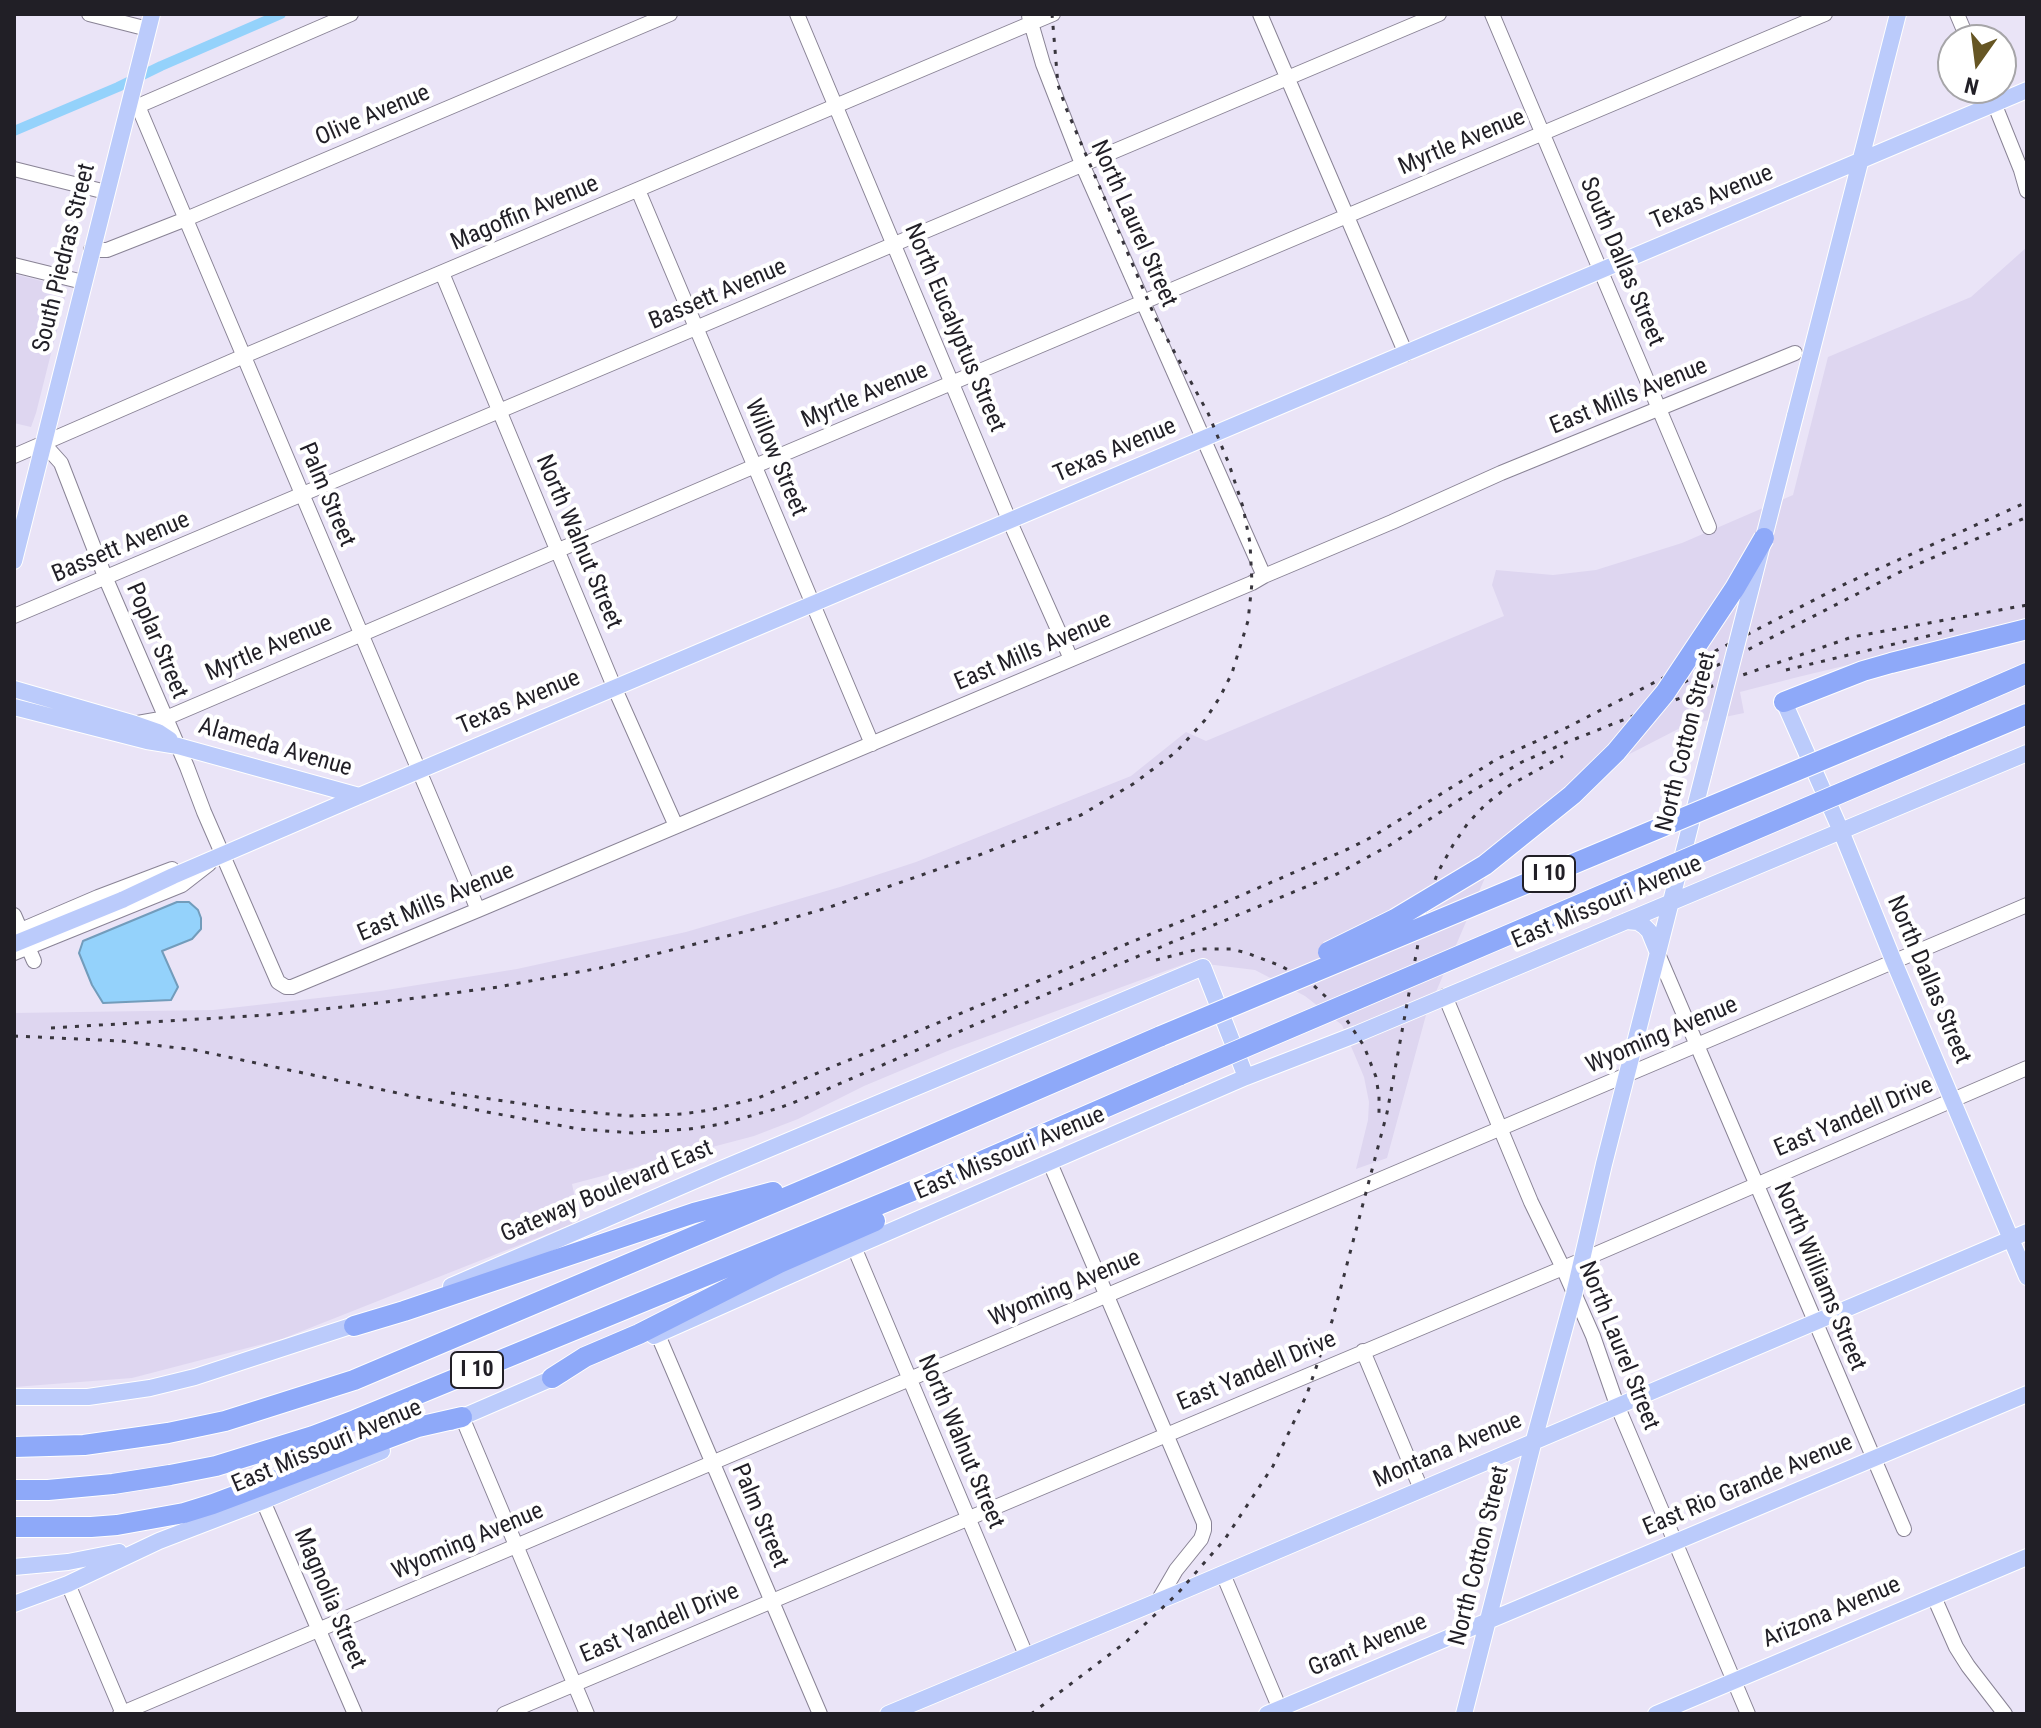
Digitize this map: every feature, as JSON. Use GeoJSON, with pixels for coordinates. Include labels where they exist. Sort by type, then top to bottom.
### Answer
{"type":"FeatureCollection","features":[{"type":"Feature","properties":{"kind":"highway"},"geometry":{"type":"LineString","coordinates":[[1161,1036],[1227,995],[1337,948],[1436,896],[1485,865],[1572,795],[1616,752],[1665,693],[1735,588],[1764,538]]}},
{"type":"Feature","properties":{"kind":"highway"},"geometry":{"type":"LineString","coordinates":[[1784,702],[1863,671],[2027,629]]}},
{"type":"Feature","properties":{"kind":"highway","name":"I 10"},"geometry":{"type":"LineString","coordinates":[[14,1447],[84,1445],[168,1433],[225,1421],[354,1380],[1161,1036],[2027,673]]}},
{"type":"Feature","properties":{"kind":"highway","name":"I 10"},"geometry":{"type":"LineString","coordinates":[[14,1490],[100,1485],[216,1466],[355,1420],[922,1187],[2027,714]]}},
{"type":"Feature","properties":{"kind":"highway"},"geometry":{"type":"LineString","coordinates":[[354,1326],[694,1213],[846,1172]]}},
{"type":"Feature","properties":{"kind":"highway"},"geometry":{"type":"LineString","coordinates":[[552,1378],[585,1357],[890,1214],[922,1187]]}},
{"type":"Feature","properties":{"kind":"highway"},"geometry":{"type":"LineString","coordinates":[[14,1527],[59,1529],[104,1526],[184,1513],[418,1427],[462,1417]]}},
{"type":"Feature","properties":{"kind":"main road","name":"North Cotton Street"},"geometry":{"type":"LineString","coordinates":[[1464,1714],[1574,1294],[1898,14]]}},
{"type":"Feature","properties":{"kind":"main road","name":"South Piedras Street"},"geometry":{"type":"LineString","coordinates":[[14,561],[19,517],[43,443],[106,192],[133,100],[150,22]]}},
{"type":"Feature","properties":{"kind":"main road","name":"Texas Avenue"},"geometry":{"type":"LineString","coordinates":[[222,855],[1995,104]]}},
{"type":"Feature","properties":{"kind":"main road","name":"Alameda Avenue"},"geometry":{"type":"LineString","coordinates":[[14,689],[135,724],[158,732],[178,746]]}},
{"type":"Feature","properties":{"kind":"main road","name":"North Dallas Street"},"geometry":{"type":"LineString","coordinates":[[1784,702],[2027,1277]]}},
{"type":"Feature","properties":{"kind":"main road","name":"Alameda Avenue"},"geometry":{"type":"LineString","coordinates":[[14,707],[178,746],[359,796]]}},
{"type":"Feature","properties":{"kind":"main road","name":"East Missouri Avenue"},"geometry":{"type":"LineString","coordinates":[[14,1604],[658,1335],[1246,1077],[1357,1034],[2027,753]]}},
{"type":"Feature","properties":{"kind":"main road"},"geometry":{"type":"LineString","coordinates":[[21,945],[222,855]]}},
{"type":"Feature","properties":{"kind":"main road"},"geometry":{"type":"LineString","coordinates":[[1626,921],[1638,922],[1649,931],[1658,954]]}},
{"type":"Feature","properties":{"kind":"main road","name":"Gateway Boulevard East"},"geometry":{"type":"LineString","coordinates":[[14,1397],[88,1397],[150,1388],[195,1377],[354,1326],[1203,967],[1246,1077]]}},
{"type":"Feature","properties":{"kind":"main road","name":"Montana Avenue"},"geometry":{"type":"LineString","coordinates":[[888,1714],[2027,1232]]}},
{"type":"Feature","properties":{"kind":"main road","name":"East Rio Grande Avenue"},"geometry":{"type":"LineString","coordinates":[[1487,1623],[2027,1394]]}},
{"type":"Feature","properties":{"kind":"main road"},"geometry":{"type":"LineString","coordinates":[[14,1567],[90,1559],[159,1541]]}},
{"type":"Feature","properties":{"kind":"main road","name":"Arizona Avenue"},"geometry":{"type":"LineString","coordinates":[[1656,1714],[2027,1557]]}},
{"type":"Feature","properties":{"kind":"main road","name":"Grant Avenue"},"geometry":{"type":"LineString","coordinates":[[1276,1712],[1487,1623]]}},
{"type":"Feature","properties":{"kind":"street"},"geometry":{"type":"LineString","coordinates":[[89,14],[150,22]]}},
{"type":"Feature","properties":{"kind":"street"},"geometry":{"type":"LineString","coordinates":[[133,100],[351,14]]}},
{"type":"Feature","properties":{"kind":"street","name":"Olive Avenue"},"geometry":{"type":"LineString","coordinates":[[91,250],[107,250],[186,219],[670,14]]}},
{"type":"Feature","properties":{"kind":"street","name":"North Eucalyptus Street"},"geometry":{"type":"LineString","coordinates":[[797,14],[1010,522],[1071,659]]}},
{"type":"Feature","properties":{"kind":"street","name":"Magoffin Avenue"},"geometry":{"type":"LineString","coordinates":[[14,456],[836,106],[1030,18],[1053,14]]}},
{"type":"Feature","properties":{"kind":"street"},"geometry":{"type":"LineString","coordinates":[[1260,14],[1406,354]]}},
{"type":"Feature","properties":{"kind":"street","name":"Bassett Avenue"},"geometry":{"type":"LineString","coordinates":[[14,616],[1439,14]]}},
{"type":"Feature","properties":{"kind":"street","name":"South Dallas Street"},"geometry":{"type":"LineString","coordinates":[[1492,14],[1709,527]]}},
{"type":"Feature","properties":{"kind":"street","name":"Myrtle Avenue"},"geometry":{"type":"LineString","coordinates":[[96,728],[166,718],[1825,14]]}},
{"type":"Feature","properties":{"kind":"street","name":"North Laurel Street"},"geometry":{"type":"LineString","coordinates":[[1030,18],[1043,64],[1082,164],[1264,576]]}},
{"type":"Feature","properties":{"kind":"street","name":"Palm Street"},"geometry":{"type":"LineString","coordinates":[[133,100],[478,910]]}},
{"type":"Feature","properties":{"kind":"street"},"geometry":{"type":"LineString","coordinates":[[1995,104],[2027,191]]}},
{"type":"Feature","properties":{"kind":"street"},"geometry":{"type":"LineString","coordinates":[[14,169],[106,192]]}},
{"type":"Feature","properties":{"kind":"street","name":"Willow Street"},"geometry":{"type":"LineString","coordinates":[[638,190],[872,744]]}},
{"type":"Feature","properties":{"kind":"street"},"geometry":{"type":"LineString","coordinates":[[14,265],[83,282]]}},
{"type":"Feature","properties":{"kind":"street","name":"North Walnut Street"},"geometry":{"type":"LineString","coordinates":[[442,273],[615,689],[676,826]]}},
{"type":"Feature","properties":{"kind":"street","name":"East Mills Avenue"},"geometry":{"type":"LineString","coordinates":[[286,987],[478,910],[1252,583],[1501,473],[1795,353]]}},
{"type":"Feature","properties":{"kind":"street","name":"Poplar Street"},"geometry":{"type":"LineString","coordinates":[[43,443],[61,463],[106,579],[222,855],[278,982],[286,987]]}},
{"type":"Feature","properties":{"kind":"street","name":"Texas Avenue"},"geometry":{"type":"LineString","coordinates":[[21,945],[98,897],[222,855]]}},
{"type":"Feature","properties":{"kind":"street","name":"Wyoming Avenue"},"geometry":{"type":"LineString","coordinates":[[122,1714],[2027,905]]}},
{"type":"Feature","properties":{"kind":"street"},"geometry":{"type":"LineString","coordinates":[[14,915],[21,945]]}},
{"type":"Feature","properties":{"kind":"street","name":"North Williams Street"},"geometry":{"type":"LineString","coordinates":[[1658,954],[1904,1529]]}},
{"type":"Feature","properties":{"kind":"street","name":"North Laurel Street"},"geometry":{"type":"LineString","coordinates":[[1445,996],[1531,1202],[1593,1336],[1617,1405],[1748,1714]]}},
{"type":"Feature","properties":{"kind":"street","name":"East Yandell Drive"},"geometry":{"type":"LineString","coordinates":[[504,1714],[1582,1260],[2027,1068]]}},
{"type":"Feature","properties":{"kind":"street"},"geometry":{"type":"LineString","coordinates":[[1050,1163],[1204,1523],[1201,1539],[1176,1570],[1158,1601]]}},
{"type":"Feature","properties":{"kind":"street","name":"North Walnut Street"},"geometry":{"type":"LineString","coordinates":[[854,1247],[1026,1655]]}},
{"type":"Feature","properties":{"kind":"street","name":"Palm Street"},"geometry":{"type":"LineString","coordinates":[[658,1335],[820,1714]]}},
{"type":"Feature","properties":{"kind":"street"},"geometry":{"type":"LineString","coordinates":[[1363,1351],[1421,1489]]}},
{"type":"Feature","properties":{"kind":"street"},"geometry":{"type":"LineString","coordinates":[[462,1417],[587,1714]]}},
{"type":"Feature","properties":{"kind":"street","name":"Magnolia Street"},"geometry":{"type":"LineString","coordinates":[[263,1501],[355,1714]]}},
{"type":"Feature","properties":{"kind":"street"},"geometry":{"type":"LineString","coordinates":[[1223,1574],[1276,1712]]}},
{"type":"Feature","properties":{"kind":"street"},"geometry":{"type":"LineString","coordinates":[[68,1584],[122,1714]]}},
{"type":"Feature","properties":{"kind":"street"},"geometry":{"type":"LineString","coordinates":[[1934,1597],[1956,1647],[2005,1714]]}},
{"type":"Feature","properties":{"kind":"shaded area"},"geometry":{"type":"Polygon","coordinates":[[[2027,247],[2027,622],[1740,692],[1744,713],[1686,725],[1575,782],[1493,859],[1426,1015],[1387,1158],[1356,1169],[1368,1120],[1369,1102],[1364,1077],[1342,1025],[1305,996],[1255,970],[1190,962],[950,1050],[754,1136],[572,1184],[580,1221],[282,1339],[132,1378],[14,1387],[14,1013],[213,1010],[380,991],[517,969],[686,932],[916,862],[1131,776],[1186,732],[1206,741],[1504,616],[1492,585],[1496,570],[1553,575],[1596,570],[1682,543],[1793,495],[1828,357],[1971,297],[2027,247]]]}},
{"type":"Feature","properties":{"kind":"shaded area"},"geometry":{"type":"Polygon","coordinates":[[[14,274],[61,286],[65,298],[31,427],[14,423],[14,274]]]}},
{"type":"Feature","properties":{"kind":"water"},"geometry":{"type":"Polygon","coordinates":[[[177,902],[189,902],[198,910],[201,929],[192,939],[162,951],[178,987],[171,1000],[103,1003],[79,953],[83,941],[177,902]]]}},
{"type":"Feature","properties":{"kind":"waterway"},"geometry":{"type":"LineString","coordinates":[[14,131],[281,14]]}},
{"type":"Feature","properties":{"kind":"railway"},"geometry":{"type":"LineString","coordinates":[[51,1028],[267,1015],[371,1004],[498,987],[600,968],[827,908],[979,855],[1081,815],[1133,784],[1176,752],[1205,720],[1232,673],[1248,621],[1252,583],[1250,543],[1243,507],[1208,413],[1155,317],[1066,108],[1058,85],[1052,14]]}},
{"type":"Feature","properties":{"kind":"railway"},"geometry":{"type":"LineString","coordinates":[[451,1093],[629,1116],[682,1114],[758,1098],[1348,849],[1497,759],[1568,727],[1847,583],[2027,502]]}},
{"type":"Feature","properties":{"kind":"railway"},"geometry":{"type":"LineString","coordinates":[[1663,693],[1902,571],[2027,517]]}},
{"type":"Feature","properties":{"kind":"railway"},"geometry":{"type":"LineString","coordinates":[[14,1036],[121,1041],[195,1050],[579,1129],[633,1133],[722,1124],[816,1094],[1018,1006],[1337,874],[1390,845],[1522,762],[1565,743],[1734,678],[1852,637],[2027,605]]}},
{"type":"Feature","properties":{"kind":"railway"},"geometry":{"type":"LineString","coordinates":[[1786,670],[1957,629]]}},
{"type":"Feature","properties":{"kind":"railway"},"geometry":{"type":"LineString","coordinates":[[1031,1714],[1126,1642],[1178,1593],[1225,1539],[1273,1466],[1307,1394],[1332,1321],[1387,1113],[1418,944],[1438,872],[1468,823],[1486,804],[1510,785],[1563,756]]}},
{"type":"Feature","properties":{"kind":"railway"},"geometry":{"type":"LineString","coordinates":[[1156,960],[1199,949],[1231,949],[1281,966],[1310,982],[1340,1010],[1364,1046],[1376,1077],[1379,1117]]}}]}
